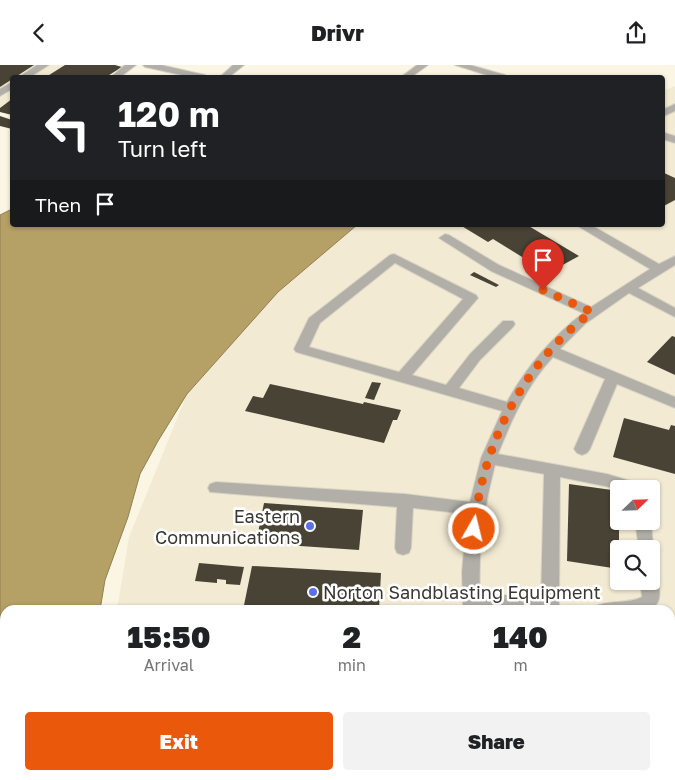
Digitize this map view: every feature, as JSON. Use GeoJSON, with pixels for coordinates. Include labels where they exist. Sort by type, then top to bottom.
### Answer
{"type":"FeatureCollection","features":[{"type":"Feature","properties":{"kind":"street"},"geometry":{"type":"LineString","coordinates":[[27,75],[44,65]]}},
{"type":"Feature","properties":{"kind":"street"},"geometry":{"type":"LineString","coordinates":[[117,75],[131,65]]}},
{"type":"Feature","properties":{"kind":"street"},"geometry":{"type":"LineString","coordinates":[[148,65],[193,75]]}},
{"type":"Feature","properties":{"kind":"street"},"geometry":{"type":"LineString","coordinates":[[226,75],[239,65]]}},
{"type":"Feature","properties":{"kind":"street"},"geometry":{"type":"LineString","coordinates":[[408,75],[423,65]]}},
{"type":"Feature","properties":{"kind":"street"},"geometry":{"type":"LineString","coordinates":[[460,65],[495,75]]}},
{"type":"Feature","properties":{"kind":"street"},"geometry":{"type":"LineString","coordinates":[[586,227],[659,269]]}},
{"type":"Feature","properties":{"kind":"street"},"geometry":{"type":"LineString","coordinates":[[444,238],[495,268],[592,312]]}},
{"type":"Feature","properties":{"kind":"street"},"geometry":{"type":"LineString","coordinates":[[402,377],[471,298],[394,258],[314,321],[301,349],[511,408]]}},
{"type":"Feature","properties":{"kind":"street"},"geometry":{"type":"LineString","coordinates":[[472,605],[471,556],[477,509],[489,458],[522,388],[567,333],[592,312],[675,260]]}},
{"type":"Feature","properties":{"kind":"street"},"geometry":{"type":"LineString","coordinates":[[629,288],[675,313]]}},
{"type":"Feature","properties":{"kind":"street"},"geometry":{"type":"LineString","coordinates":[[450,390],[475,357],[508,324]]}},
{"type":"Feature","properties":{"kind":"street"},"geometry":{"type":"LineString","coordinates":[[551,351],[675,403]]}},
{"type":"Feature","properties":{"kind":"street"},"geometry":{"type":"LineString","coordinates":[[582,449],[613,377]]}},
{"type":"Feature","properties":{"kind":"street"},"geometry":{"type":"LineString","coordinates":[[489,458],[610,481]]}},
{"type":"Feature","properties":{"kind":"street"},"geometry":{"type":"LineString","coordinates":[[552,471],[556,605]]}},
{"type":"Feature","properties":{"kind":"street"},"geometry":{"type":"LineString","coordinates":[[216,489],[320,497],[405,500],[477,509]]}},
{"type":"Feature","properties":{"kind":"street"},"geometry":{"type":"LineString","coordinates":[[403,548],[405,500]]}},
{"type":"Feature","properties":{"kind":"street"},"geometry":{"type":"LineString","coordinates":[[643,605],[651,601],[649,590]]}},
{"type":"Feature","properties":{"kind":"shaded area"},"geometry":{"type":"Polygon","coordinates":[[[0,65],[68,65],[53,75],[10,75],[10,104],[0,111],[0,65]]]}},
{"type":"Feature","properties":{"kind":"shaded area"},"geometry":{"type":"Polygon","coordinates":[[[675,86],[675,605],[118,605],[129,537],[187,394],[278,292],[355,227],[665,227],[665,90],[675,86]]]}},
{"type":"Feature","properties":{"kind":"shaded area"},"geometry":{"type":"Polygon","coordinates":[[[10,210],[10,227],[355,227],[278,292],[187,394],[140,474],[128,517],[105,580],[101,605],[0,605],[0,215],[10,210]]]}},
{"type":"Feature","properties":{"kind":"building"},"geometry":{"type":"Polygon","coordinates":[[[0,65],[34,65],[19,75],[10,75],[10,81],[0,87],[0,65]]]}},
{"type":"Feature","properties":{"kind":"building"},"geometry":{"type":"Polygon","coordinates":[[[65,65],[115,65],[122,67],[109,75],[49,75],[65,65]]]}},
{"type":"Feature","properties":{"kind":"building"},"geometry":{"type":"Polygon","coordinates":[[[10,100],[10,114],[0,112],[0,108],[10,100]]]}},
{"type":"Feature","properties":{"kind":"building"},"geometry":{"type":"Polygon","coordinates":[[[0,116],[10,119],[10,128],[0,126],[0,116]]]}},
{"type":"Feature","properties":{"kind":"building"},"geometry":{"type":"Polygon","coordinates":[[[665,173],[675,178],[675,200],[665,205],[665,173]]]}},
{"type":"Feature","properties":{"kind":"building"},"geometry":{"type":"Polygon","coordinates":[[[463,227],[530,227],[579,256],[548,273],[493,239],[488,242],[463,227]]]}},
{"type":"Feature","properties":{"kind":"building"},"geometry":{"type":"Polygon","coordinates":[[[474,272],[499,285],[496,287],[470,275],[474,272]]]}},
{"type":"Feature","properties":{"kind":"building"},"geometry":{"type":"Polygon","coordinates":[[[672,336],[675,337],[675,375],[647,362],[672,336]]]}},
{"type":"Feature","properties":{"kind":"building"},"geometry":{"type":"Polygon","coordinates":[[[372,382],[381,383],[374,400],[365,398],[372,382]]]}},
{"type":"Feature","properties":{"kind":"building"},"geometry":{"type":"Polygon","coordinates":[[[270,384],[363,404],[364,402],[401,410],[397,420],[393,420],[384,443],[245,411],[253,396],[263,398],[270,384]]]}},
{"type":"Feature","properties":{"kind":"building"},"geometry":{"type":"Polygon","coordinates":[[[624,418],[669,430],[671,425],[675,426],[675,474],[613,457],[624,418]]]}},
{"type":"Feature","properties":{"kind":"building"},"geometry":{"type":"Polygon","coordinates":[[[569,484],[610,490],[610,530],[619,530],[619,540],[610,540],[610,568],[567,561],[569,484]]]}},
{"type":"Feature","properties":{"kind":"building","name":"Eastern Communications"},"geometry":{"type":"Polygon","coordinates":[[[264,503],[363,510],[359,550],[256,543],[264,503]]]}},
{"type":"Feature","properties":{"kind":"building"},"geometry":{"type":"Polygon","coordinates":[[[199,563],[244,567],[240,585],[226,584],[226,580],[217,579],[217,583],[195,581],[199,563]]]}},
{"type":"Feature","properties":{"kind":"building","name":"Norton Sandblasting Equipment"},"geometry":{"type":"Polygon","coordinates":[[[252,566],[381,573],[379,605],[244,605],[252,566]]]}},
{"type":"Feature","properties":{"kind":"place","name":"Eastern Communications"},"geometry":{"type":"Point","coordinates":[310,526]}},
{"type":"Feature","properties":{"kind":"place","name":"Norton Sandblasting Equipment"},"geometry":{"type":"Point","coordinates":[313,592]}},
{"type":"Feature","properties":{"kind":"route"},"geometry":{"type":"LineString","coordinates":[[474,529],[475,515],[489,458],[502,426],[522,388],[542,360],[567,333],[592,312],[543,290]]}}]}
